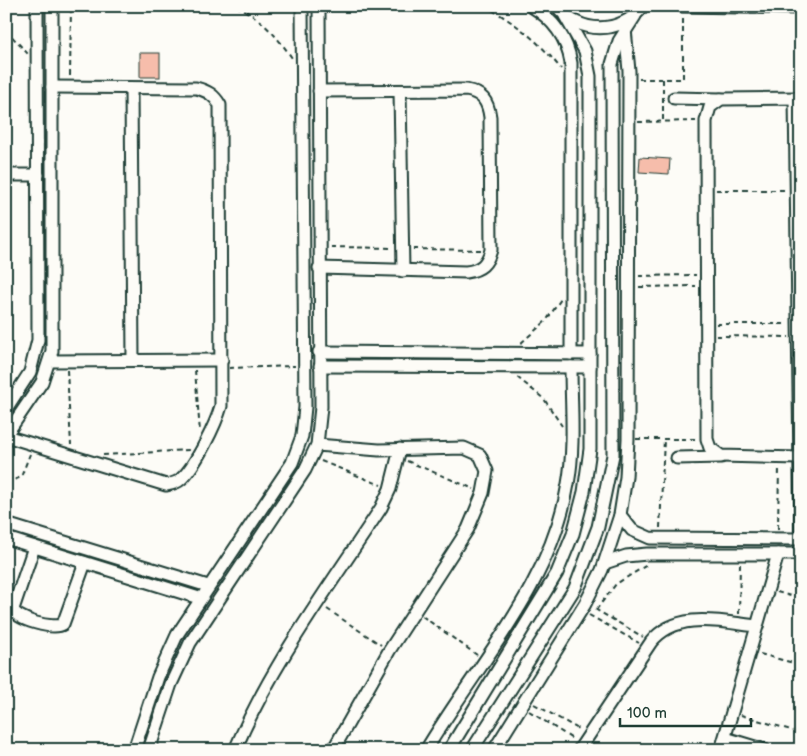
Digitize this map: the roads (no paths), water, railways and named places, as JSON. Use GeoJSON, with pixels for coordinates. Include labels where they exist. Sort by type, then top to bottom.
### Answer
{"type":"FeatureCollection","features":[{"type":"Feature","properties":{"kind":"street"},"geometry":{"type":"LineString","coordinates":[[6,409],[35,362],[38,340],[37,6]]}},
{"type":"Feature","properties":{"kind":"street"},"geometry":{"type":"LineString","coordinates":[[52,6],[52,87],[52,293],[50,361],[42,382],[6,435],[166,485],[182,478],[218,418],[221,406],[220,105],[215,96],[206,90],[196,88],[52,87]]}},
{"type":"Feature","properties":{"kind":"street"},"geometry":{"type":"LineString","coordinates":[[134,750],[158,677],[177,635],[199,598],[292,463],[298,450],[305,422],[302,6]]}},
{"type":"Feature","properties":{"kind":"street"},"geometry":{"type":"LineString","coordinates":[[149,750],[171,684],[190,643],[312,457],[317,445],[320,422],[319,6]]}},
{"type":"Feature","properties":{"kind":"street"},"geometry":{"type":"LineString","coordinates":[[531,6],[547,17],[563,38],[571,63],[571,354]]}},
{"type":"Feature","properties":{"kind":"street"},"geometry":{"type":"LineString","coordinates":[[449,750],[504,663],[557,573],[573,534],[584,492],[589,456],[590,76],[585,50],[566,16],[557,6]]}},
{"type":"Feature","properties":{"kind":"street"},"geometry":{"type":"LineString","coordinates":[[472,750],[575,588],[594,540],[605,501],[613,455],[612,76],[615,52],[625,29],[643,6]]}},
{"type":"Feature","properties":{"kind":"street"},"geometry":{"type":"LineString","coordinates":[[682,6],[801,8]]}},
{"type":"Feature","properties":{"kind":"street"},"geometry":{"type":"LineString","coordinates":[[566,16],[584,26],[605,28],[626,22],[635,16]]}},
{"type":"Feature","properties":{"kind":"street"},"geometry":{"type":"LineString","coordinates":[[494,750],[587,608],[605,563],[620,515],[626,477],[628,439],[629,79],[625,29]]}},
{"type":"Feature","properties":{"kind":"street"},"geometry":{"type":"LineString","coordinates":[[131,88],[133,360]]}},
{"type":"Feature","properties":{"kind":"street"},"geometry":{"type":"LineString","coordinates":[[319,91],[466,90],[476,92],[484,98],[489,107],[490,117],[491,250],[483,266],[475,271],[319,268]]}},
{"type":"Feature","properties":{"kind":"street"},"geometry":{"type":"LineString","coordinates":[[400,91],[403,270]]}},
{"type":"Feature","properties":{"kind":"street"},"geometry":{"type":"LineString","coordinates":[[620,515],[632,530],[650,538],[801,538],[796,190],[798,98],[674,98]]}},
{"type":"Feature","properties":{"kind":"street"},"geometry":{"type":"LineString","coordinates":[[721,99],[710,107],[706,121],[706,440],[713,452],[726,457]]}},
{"type":"Feature","properties":{"kind":"street"},"geometry":{"type":"LineString","coordinates":[[6,175],[38,175]]}},
{"type":"Feature","properties":{"kind":"street"},"geometry":{"type":"LineString","coordinates":[[38,293],[52,293]]}},
{"type":"Feature","properties":{"kind":"street"},"geometry":{"type":"LineString","coordinates":[[304,309],[320,308]]}},
{"type":"Feature","properties":{"kind":"street"},"geometry":{"type":"LineString","coordinates":[[320,352],[590,354]]}},
{"type":"Feature","properties":{"kind":"street"},"geometry":{"type":"LineString","coordinates":[[50,361],[195,360],[222,364]]}},
{"type":"Feature","properties":{"kind":"street"},"geometry":{"type":"LineString","coordinates":[[320,366],[590,367]]}},
{"type":"Feature","properties":{"kind":"street"},"geometry":{"type":"LineString","coordinates":[[426,750],[541,569],[562,513],[572,454],[572,367]]}},
{"type":"Feature","properties":{"kind":"street"},"geometry":{"type":"LineString","coordinates":[[317,445],[399,453],[464,448],[473,450],[485,462],[487,471],[483,493],[468,529],[390,651],[333,750]]}},
{"type":"Feature","properties":{"kind":"street"},"geometry":{"type":"LineString","coordinates":[[235,750],[267,685],[318,603],[381,508],[390,489],[399,453]]}},
{"type":"Feature","properties":{"kind":"street"},"geometry":{"type":"LineString","coordinates":[[677,458],[800,458]]}},
{"type":"Feature","properties":{"kind":"street"},"geometry":{"type":"LineString","coordinates":[[6,524],[208,586]]}},
{"type":"Feature","properties":{"kind":"street"},"geometry":{"type":"LineString","coordinates":[[573,534],[594,540]]}},
{"type":"Feature","properties":{"kind":"street"},"geometry":{"type":"LineString","coordinates":[[6,538],[199,598]]}},
{"type":"Feature","properties":{"kind":"street"},"geometry":{"type":"LineString","coordinates":[[34,547],[13,609],[16,615],[27,620],[53,627],[63,624],[85,562]]}},
{"type":"Feature","properties":{"kind":"street"},"geometry":{"type":"LineString","coordinates":[[605,563],[626,556],[647,554],[798,554]]}},
{"type":"Feature","properties":{"kind":"street"},"geometry":{"type":"LineString","coordinates":[[721,750],[778,554]]}},
{"type":"Feature","properties":{"kind":"street"},"geometry":{"type":"LineString","coordinates":[[580,748],[650,645],[663,629],[678,622],[696,620],[757,626]]}},
{"type":"Feature","properties":{"kind":"street"},"geometry":{"type":"LineString","coordinates":[[177,635],[190,643]]}},
{"type":"Feature","properties":{"kind":"street"},"geometry":{"type":"LineString","coordinates":[[486,656],[504,663]]}},
{"type":"Feature","properties":{"kind":"street"},"geometry":{"type":"LineString","coordinates":[[725,738],[765,750]]}}]}
